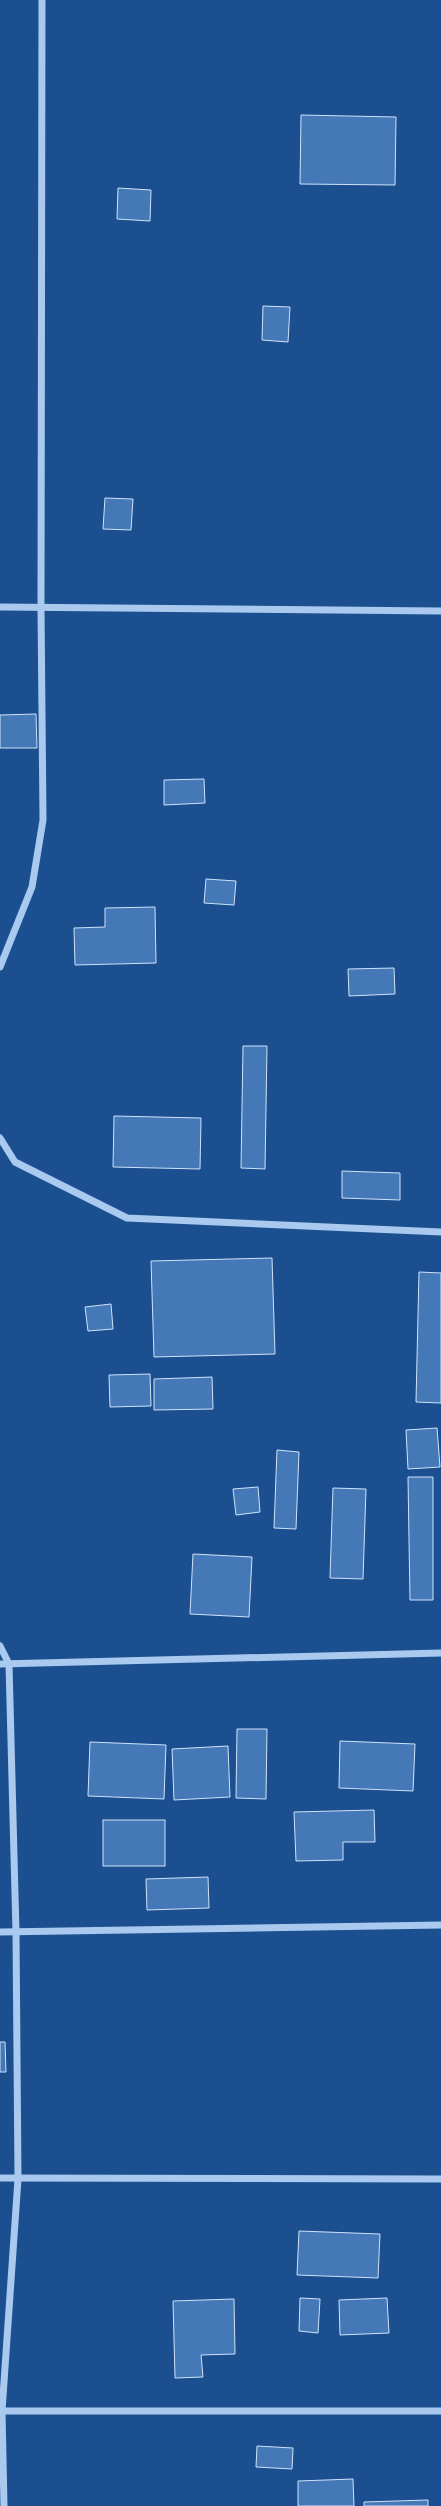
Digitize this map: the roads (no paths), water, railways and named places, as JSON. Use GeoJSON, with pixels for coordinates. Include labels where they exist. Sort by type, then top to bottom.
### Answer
{"type":"FeatureCollection","features":[{"type":"Feature","properties":{"kind":"street"},"geometry":{"type":"LineString","coordinates":[[0,967],[32,887],[43,820],[41,607],[42,0]]}},
{"type":"Feature","properties":{"kind":"street"},"geometry":{"type":"LineString","coordinates":[[0,607],[441,611]]}},
{"type":"Feature","properties":{"kind":"street"},"geometry":{"type":"LineString","coordinates":[[0,1138],[15,1162],[127,1218],[441,1232]]}},
{"type":"Feature","properties":{"kind":"street"},"geometry":{"type":"LineString","coordinates":[[0,1646],[9,1664],[16,1932],[18,2179],[1,2411],[4,2506]]}},
{"type":"Feature","properties":{"kind":"street"},"geometry":{"type":"LineString","coordinates":[[0,1664],[441,1653]]}},
{"type":"Feature","properties":{"kind":"street"},"geometry":{"type":"LineString","coordinates":[[0,1932],[441,1925]]}},
{"type":"Feature","properties":{"kind":"street"},"geometry":{"type":"LineString","coordinates":[[0,2178],[441,2179]]}},
{"type":"Feature","properties":{"kind":"street"},"geometry":{"type":"LineString","coordinates":[[1,2411],[441,2411]]}}]}
